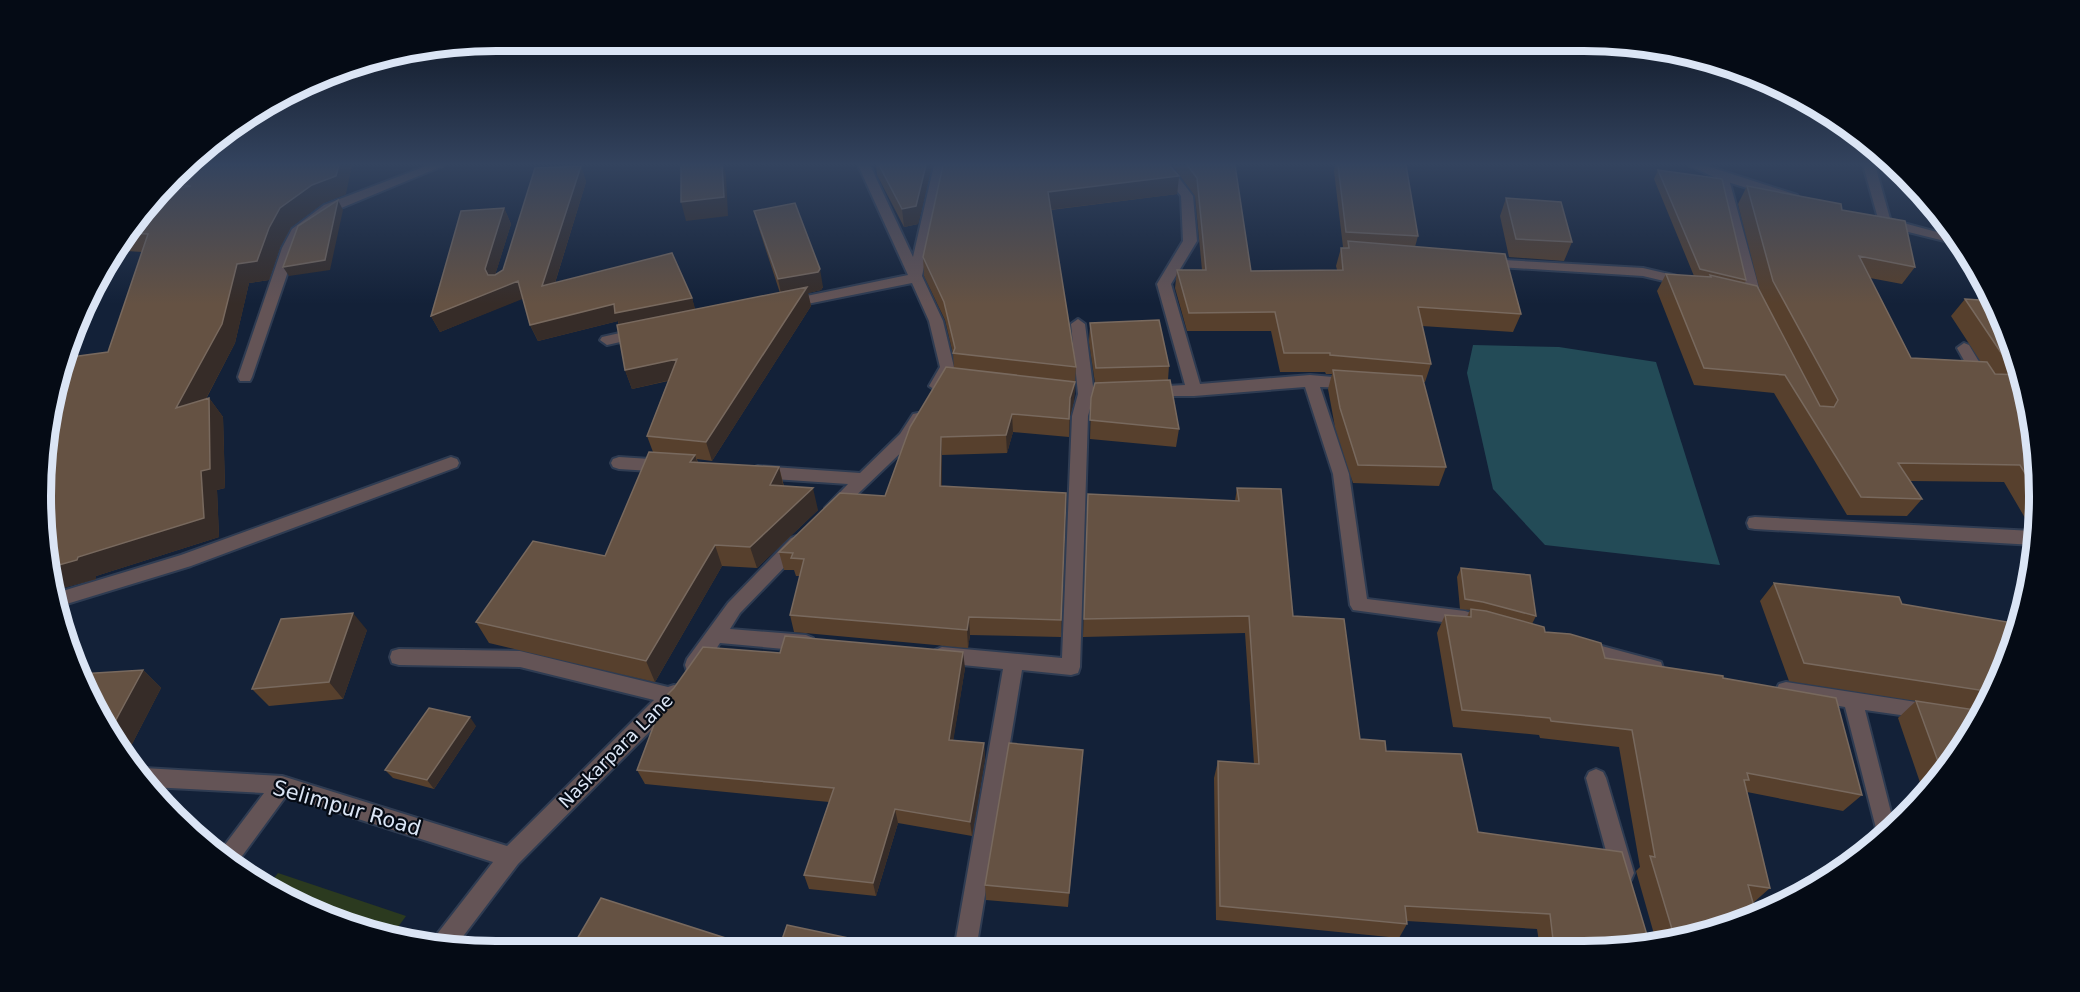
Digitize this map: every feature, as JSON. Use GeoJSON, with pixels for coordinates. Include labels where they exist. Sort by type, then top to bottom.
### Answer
{"type":"FeatureCollection","features":[{"type":"Feature","properties":{"kind":"street"},"geometry":{"type":"LineString","coordinates":[[245,377],[289,248],[297,232],[325,211]]}},
{"type":"Feature","properties":{"kind":"street"},"geometry":{"type":"LineString","coordinates":[[822,519],[906,438],[927,403],[947,378],[947,367],[936,321],[885,211]]}},
{"type":"Feature","properties":{"kind":"street"},"geometry":{"type":"LineString","coordinates":[[915,278],[930,211]]}},
{"type":"Feature","properties":{"kind":"street"},"geometry":{"type":"LineString","coordinates":[[1187,211],[1190,241],[1164,284],[1194,391]]}},
{"type":"Feature","properties":{"kind":"street"},"geometry":{"type":"LineString","coordinates":[[1730,211],[1748,298],[1764,319]]}},
{"type":"Feature","properties":{"kind":"street"},"geometry":{"type":"LineString","coordinates":[[1878,211],[1880,221],[1947,239]]}},
{"type":"Feature","properties":{"kind":"street"},"geometry":{"type":"LineString","coordinates":[[1468,261],[1643,272],[1698,286]]}},
{"type":"Feature","properties":{"kind":"street"},"geometry":{"type":"LineString","coordinates":[[778,306],[915,278]]}},
{"type":"Feature","properties":{"kind":"street"},"geometry":{"type":"LineString","coordinates":[[931,654],[1071,667],[1080,416],[1087,393],[1077,324]]}},
{"type":"Feature","properties":{"kind":"street"},"geometry":{"type":"LineString","coordinates":[[607,340],[653,331]]}},
{"type":"Feature","properties":{"kind":"street"},"geometry":{"type":"LineString","coordinates":[[1964,348],[1985,385],[2015,387]]}},
{"type":"Feature","properties":{"kind":"street"},"geometry":{"type":"LineString","coordinates":[[1310,380],[1341,474],[1359,605],[1479,620]]}},
{"type":"Feature","properties":{"kind":"street"},"geometry":{"type":"LineString","coordinates":[[1134,392],[1194,391],[1310,380],[1364,384]]}},
{"type":"Feature","properties":{"kind":"street"},"geometry":{"type":"LineString","coordinates":[[63,597],[185,561],[451,463]]}},
{"type":"Feature","properties":{"kind":"street"},"geometry":{"type":"LineString","coordinates":[[620,463],[678,467]]}},
{"type":"Feature","properties":{"kind":"street"},"geometry":{"type":"LineString","coordinates":[[747,471],[864,479]]}},
{"type":"Feature","properties":{"kind":"street"},"geometry":{"type":"LineString","coordinates":[[1755,523],[2027,538]]}},
{"type":"Feature","properties":{"kind":"street","name":"Naskarpara Lane"},"geometry":{"type":"LineString","coordinates":[[448,938],[510,857],[672,696],[734,608],[806,535]]}},
{"type":"Feature","properties":{"kind":"street"},"geometry":{"type":"LineString","coordinates":[[716,635],[823,644]]}},
{"type":"Feature","properties":{"kind":"street"},"geometry":{"type":"LineString","coordinates":[[1566,644],[1676,674]]}},
{"type":"Feature","properties":{"kind":"street"},"geometry":{"type":"LineString","coordinates":[[399,657],[520,659],[672,696]]}},
{"type":"Feature","properties":{"kind":"street"},"geometry":{"type":"LineString","coordinates":[[967,941],[1014,661]]}},
{"type":"Feature","properties":{"kind":"street"},"geometry":{"type":"LineString","coordinates":[[1770,688],[1943,713]]}},
{"type":"Feature","properties":{"kind":"street"},"geometry":{"type":"LineString","coordinates":[[1853,700],[1884,825]]}},
{"type":"Feature","properties":{"kind":"street","name":"Selimpur Road"},"geometry":{"type":"LineString","coordinates":[[152,777],[282,785],[510,857]]}},
{"type":"Feature","properties":{"kind":"street"},"geometry":{"type":"LineString","coordinates":[[1596,778],[1629,891]]}},
{"type":"Feature","properties":{"kind":"street"},"geometry":{"type":"LineString","coordinates":[[231,854],[282,785]]}},
{"type":"Feature","properties":{"kind":"green space"},"geometry":{"type":"Polygon","coordinates":[[[278,873],[406,916],[396,929],[381,926],[326,907],[272,880],[278,873]]]}},
{"type":"Feature","properties":{"kind":"water"},"geometry":{"type":"Polygon","coordinates":[[[1473,345],[1559,347],[1656,362],[1720,565],[1545,545],[1493,489],[1467,373],[1473,345]]]}},
{"type":"Feature","properties":{"kind":"building"},"geometry":{"type":"Polygon","coordinates":[[[154,211],[278,211],[269,228],[257,261],[237,264],[222,324],[176,408],[209,398],[210,469],[201,471],[204,518],[57,566],[52,525],[52,467],[66,381],[74,357],[108,352],[148,234],[137,233],[154,211]]]}},
{"type":"Feature","properties":{"kind":"building"},"geometry":{"type":"Polygon","coordinates":[[[321,211],[336,211],[325,260],[283,267],[298,226],[321,211]]]}},
{"type":"Feature","properties":{"kind":"building"},"geometry":{"type":"Polygon","coordinates":[[[461,211],[503,211],[485,269],[488,275],[495,275],[503,270],[521,211],[566,211],[542,286],[672,253],[692,298],[615,313],[614,304],[530,325],[518,281],[431,316],[461,211]]]}},
{"type":"Feature","properties":{"kind":"building"},"geometry":{"type":"Polygon","coordinates":[[[754,211],[798,211],[820,269],[818,272],[778,279],[754,211]]]}},
{"type":"Feature","properties":{"kind":"building"},"geometry":{"type":"Polygon","coordinates":[[[933,211],[1051,211],[1076,367],[953,353],[955,348],[944,302],[923,257],[933,211]]]}},
{"type":"Feature","properties":{"kind":"building"},"geometry":{"type":"Polygon","coordinates":[[[1200,211],[1242,211],[1251,271],[1343,270],[1341,248],[1349,248],[1348,241],[1505,254],[1521,314],[1418,307],[1431,364],[1330,355],[1330,353],[1284,353],[1275,312],[1189,313],[1177,270],[1206,270],[1200,211]]]}},
{"type":"Feature","properties":{"kind":"building"},"geometry":{"type":"Polygon","coordinates":[[[1344,211],[1414,211],[1418,236],[1346,232],[1344,211]]]}},
{"type":"Feature","properties":{"kind":"building"},"geometry":{"type":"Polygon","coordinates":[[[1509,211],[1564,211],[1572,242],[1516,239],[1509,211]]]}},
{"type":"Feature","properties":{"kind":"building"},"geometry":{"type":"Polygon","coordinates":[[[1676,211],[1730,211],[1746,280],[1700,269],[1676,211]]]}},
{"type":"Feature","properties":{"kind":"building"},"geometry":{"type":"Polygon","coordinates":[[[1754,211],[1849,211],[1905,221],[1915,267],[1859,256],[1911,358],[1987,362],[1995,374],[2012,375],[2025,438],[2028,479],[2020,465],[1898,463],[1922,499],[1861,497],[1785,375],[1704,368],[1666,274],[1711,277],[1710,275],[1757,286],[1820,406],[1834,407],[1838,400],[1773,281],[1754,211]]]}},
{"type":"Feature","properties":{"kind":"building"},"geometry":{"type":"Polygon","coordinates":[[[807,287],[706,442],[647,436],[677,359],[625,370],[617,325],[807,287]]]}},
{"type":"Feature","properties":{"kind":"building"},"geometry":{"type":"Polygon","coordinates":[[[1965,299],[1984,300],[2006,360],[1965,299]]]}},
{"type":"Feature","properties":{"kind":"building"},"geometry":{"type":"Polygon","coordinates":[[[1159,320],[1169,366],[1096,368],[1090,323],[1159,320]]]}},
{"type":"Feature","properties":{"kind":"building"},"geometry":{"type":"Polygon","coordinates":[[[946,367],[1075,382],[1070,398],[1069,419],[1012,414],[1006,435],[941,437],[940,486],[1066,493],[1061,620],[969,617],[967,630],[790,615],[804,559],[791,558],[793,553],[779,552],[840,493],[885,496],[910,427],[946,367]]]}},
{"type":"Feature","properties":{"kind":"building"},"geometry":{"type":"Polygon","coordinates":[[[1333,370],[1422,376],[1446,467],[1358,465],[1340,408],[1333,370]]]}},
{"type":"Feature","properties":{"kind":"building"},"geometry":{"type":"Polygon","coordinates":[[[1170,380],[1179,429],[1090,420],[1091,398],[1095,383],[1170,380]]]}},
{"type":"Feature","properties":{"kind":"building"},"geometry":{"type":"Polygon","coordinates":[[[649,452],[695,455],[690,462],[779,467],[770,485],[813,488],[750,547],[715,545],[646,661],[476,622],[533,541],[605,556],[649,452]]]}},
{"type":"Feature","properties":{"kind":"building"},"geometry":{"type":"Polygon","coordinates":[[[1237,488],[1281,489],[1293,616],[1344,619],[1360,739],[1385,741],[1386,751],[1461,754],[1478,832],[1622,852],[1647,935],[1671,932],[1613,940],[1553,941],[1550,914],[1405,906],[1407,924],[1220,906],[1218,761],[1259,764],[1249,616],[1084,619],[1088,494],[1239,501],[1237,488]]]}},
{"type":"Feature","properties":{"kind":"building"},"geometry":{"type":"Polygon","coordinates":[[[1461,568],[1530,575],[1536,616],[1465,599],[1461,568]]]}},
{"type":"Feature","properties":{"kind":"building"},"geometry":{"type":"Polygon","coordinates":[[[1774,583],[1899,597],[1902,604],[2010,623],[1984,691],[1804,663],[1774,583]]]}},
{"type":"Feature","properties":{"kind":"building"},"geometry":{"type":"Polygon","coordinates":[[[1471,609],[1486,611],[1544,627],[1545,632],[1570,634],[1601,643],[1605,658],[1723,676],[1723,678],[1836,698],[1862,795],[1747,773],[1749,780],[1744,780],[1770,888],[1748,885],[1754,907],[1699,926],[1671,932],[1650,856],[1655,857],[1632,730],[1551,721],[1550,718],[1462,710],[1445,615],[1471,617],[1471,609]]]}},
{"type":"Feature","properties":{"kind":"building"},"geometry":{"type":"Polygon","coordinates":[[[353,613],[329,682],[252,689],[281,619],[353,613]]]}},
{"type":"Feature","properties":{"kind":"building"},"geometry":{"type":"Polygon","coordinates":[[[785,636],[963,652],[949,740],[984,743],[970,822],[895,809],[873,883],[804,875],[834,788],[637,770],[664,698],[674,688],[703,647],[780,653],[785,636]]]}},
{"type":"Feature","properties":{"kind":"building"},"geometry":{"type":"Polygon","coordinates":[[[143,670],[114,723],[97,693],[88,673],[143,670]]]}},
{"type":"Feature","properties":{"kind":"building"},"geometry":{"type":"Polygon","coordinates":[[[1916,701],[1974,710],[1939,764],[1916,701]]]}},
{"type":"Feature","properties":{"kind":"building"},"geometry":{"type":"Polygon","coordinates":[[[429,708],[470,717],[427,780],[385,770],[429,708]]]}},
{"type":"Feature","properties":{"kind":"building"},"geometry":{"type":"Polygon","coordinates":[[[1009,743],[1083,750],[1069,893],[985,885],[1009,743]]]}},
{"type":"Feature","properties":{"kind":"building"},"geometry":{"type":"Polygon","coordinates":[[[601,898],[735,941],[576,941],[601,898]]]}},
{"type":"Feature","properties":{"kind":"building"},"geometry":{"type":"Polygon","coordinates":[[[787,925],[863,941],[781,941],[787,925]]]}}]}
